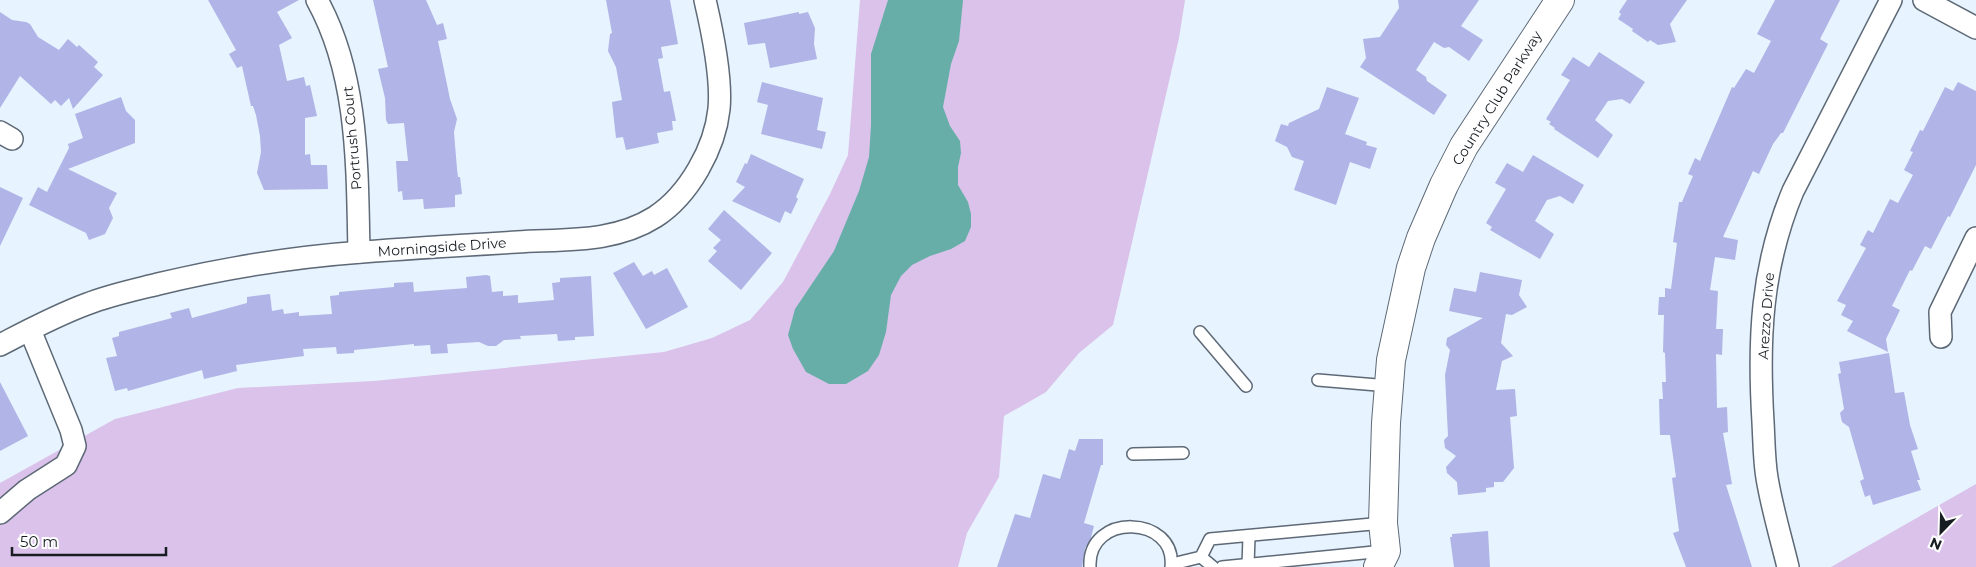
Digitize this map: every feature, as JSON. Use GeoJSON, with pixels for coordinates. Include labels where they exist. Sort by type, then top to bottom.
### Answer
{"type":"FeatureCollection","features":[{"type":"Feature","properties":{"kind":"street","name":"Portrush Court"},"geometry":{"type":"LineString","coordinates":[[317,0],[339,51],[352,110],[359,252]]}},
{"type":"Feature","properties":{"kind":"street","name":"Morningside Drive"},"geometry":{"type":"LineString","coordinates":[[0,345],[58,316],[90,303],[238,266],[359,252],[599,238],[633,229],[656,216],[675,200],[694,175],[710,142],[717,119],[719,91],[705,0]]}},
{"type":"Feature","properties":{"kind":"street","name":"Country Club Parkway"},"geometry":{"type":"LineString","coordinates":[[1387,562],[1383,524],[1390,360],[1411,268],[1420,238],[1444,185],[1471,134],[1560,0]]}},
{"type":"Feature","properties":{"kind":"street","name":"Arezzo Drive"},"geometry":{"type":"LineString","coordinates":[[1788,567],[1767,478],[1762,388],[1762,330],[1765,290],[1772,250],[1793,191],[1891,0]]}},
{"type":"Feature","properties":{"kind":"street"},"geometry":{"type":"LineString","coordinates":[[1924,0],[1976,28]]}},
{"type":"Feature","properties":{"kind":"street"},"geometry":{"type":"LineString","coordinates":[[1941,337],[1940,312],[1976,238]]}},
{"type":"Feature","properties":{"kind":"street"},"geometry":{"type":"LineString","coordinates":[[0,513],[27,490],[60,469],[71,457],[74,446],[71,430],[30,330]]}},
{"type":"Feature","properties":{"kind":"lane"},"geometry":{"type":"LineString","coordinates":[[1200,332],[1246,386]]}},
{"type":"Feature","properties":{"kind":"lane"},"geometry":{"type":"LineString","coordinates":[[1318,380],[1389,386]]}},
{"type":"Feature","properties":{"kind":"lane"},"geometry":{"type":"LineString","coordinates":[[1134,454],[1183,453]]}},
{"type":"Feature","properties":{"kind":"lane"},"geometry":{"type":"LineString","coordinates":[[1090,567],[1093,551],[1099,540],[1108,532],[1120,527],[1145,528],[1156,534],[1164,542],[1169,552],[1172,566],[1201,557],[1210,539],[1383,524]]}},
{"type":"Feature","properties":{"kind":"lane"},"geometry":{"type":"LineString","coordinates":[[1248,565],[1249,536]]}},
{"type":"Feature","properties":{"kind":"lane"},"geometry":{"type":"LineString","coordinates":[[1201,557],[1213,567]]}},
{"type":"Feature","properties":{"kind":"lane"},"geometry":{"type":"LineString","coordinates":[[1222,567],[1387,562]]}},
{"type":"Feature","properties":{"kind":"shaded area"},"geometry":{"type":"Polygon","coordinates":[[[860,0],[1185,0],[1179,38],[1113,325],[1079,353],[1046,392],[1004,416],[999,477],[967,533],[958,567],[0,567],[0,483],[115,419],[238,388],[374,381],[664,352],[712,338],[750,320],[783,282],[830,194],[848,155],[860,0]]]}},
{"type":"Feature","properties":{"kind":"shaded area"},"geometry":{"type":"Polygon","coordinates":[[[888,0],[963,0],[959,41],[951,64],[943,107],[950,126],[960,141],[961,153],[958,167],[958,185],[968,202],[971,214],[971,227],[965,241],[951,249],[912,265],[901,276],[891,295],[886,332],[879,355],[868,371],[846,384],[829,384],[806,372],[793,349],[788,335],[795,309],[834,251],[859,191],[869,157],[871,54],[888,0]]]}},
{"type":"Feature","properties":{"kind":"shaded area"},"geometry":{"type":"Polygon","coordinates":[[[1976,484],[1976,567],[1831,567],[1976,484]]]}},
{"type":"Feature","properties":{"kind":"building"},"geometry":{"type":"Polygon","coordinates":[[[208,0],[299,0],[277,12],[292,38],[279,45],[287,81],[304,77],[306,86],[310,85],[317,116],[305,118],[305,155],[310,154],[311,165],[327,165],[328,189],[264,190],[257,173],[261,152],[260,136],[242,66],[237,68],[229,54],[236,50],[208,0]]]}},
{"type":"Feature","properties":{"kind":"building"},"geometry":{"type":"Polygon","coordinates":[[[373,0],[426,0],[437,25],[443,23],[447,39],[438,41],[450,99],[457,119],[454,132],[458,177],[460,177],[462,194],[455,195],[455,207],[424,209],[423,199],[403,200],[402,191],[398,192],[396,161],[408,161],[404,123],[388,124],[386,120],[385,98],[378,69],[388,67],[373,0]]]}},
{"type":"Feature","properties":{"kind":"building"},"geometry":{"type":"Polygon","coordinates":[[[606,0],[670,0],[678,44],[661,47],[663,58],[658,59],[664,92],[670,91],[676,121],[672,121],[673,130],[657,133],[659,143],[626,150],[623,137],[616,138],[612,102],[622,100],[616,67],[608,51],[610,34],[612,33],[606,0]]]}},
{"type":"Feature","properties":{"kind":"building"},"geometry":{"type":"Polygon","coordinates":[[[1398,0],[1479,0],[1461,26],[1483,40],[1469,61],[1449,47],[1444,48],[1434,42],[1416,70],[1426,77],[1427,81],[1447,95],[1434,115],[1360,67],[1366,58],[1363,39],[1380,37],[1399,8],[1398,0]]]}},
{"type":"Feature","properties":{"kind":"building"},"geometry":{"type":"Polygon","coordinates":[[[1627,0],[1687,0],[1670,24],[1676,42],[1658,45],[1650,40],[1648,42],[1618,19],[1621,14],[1619,12],[1627,0]]]}},
{"type":"Feature","properties":{"kind":"building"},"geometry":{"type":"Polygon","coordinates":[[[1775,0],[1840,0],[1820,39],[1828,44],[1783,133],[1773,144],[1759,174],[1753,171],[1723,237],[1738,240],[1735,260],[1715,257],[1710,290],[1718,291],[1716,329],[1723,329],[1722,355],[1716,354],[1717,408],[1727,407],[1728,432],[1723,433],[1732,484],[1726,485],[1752,567],[1686,567],[1673,533],[1679,531],[1672,478],[1676,477],[1670,435],[1660,435],[1659,399],[1663,399],[1662,382],[1666,382],[1665,353],[1663,352],[1664,315],[1658,315],[1659,297],[1665,297],[1665,288],[1671,289],[1677,243],[1673,242],[1679,202],[1682,202],[1693,176],[1688,174],[1695,158],[1700,161],[1732,87],[1734,88],[1746,69],[1754,73],[1771,41],[1757,34],[1775,0]]]}},
{"type":"Feature","properties":{"kind":"building"},"geometry":{"type":"Polygon","coordinates":[[[0,12],[12,20],[30,24],[38,37],[59,50],[68,39],[77,47],[79,45],[98,62],[94,67],[103,75],[73,109],[69,98],[61,106],[55,100],[51,104],[20,76],[0,108],[0,12]]]}},
{"type":"Feature","properties":{"kind":"building"},"geometry":{"type":"Polygon","coordinates":[[[799,12],[799,14],[808,12],[815,28],[814,44],[817,59],[770,68],[765,43],[748,45],[744,23],[799,12]]]}},
{"type":"Feature","properties":{"kind":"building"},"geometry":{"type":"Polygon","coordinates":[[[1599,52],[1645,82],[1630,104],[1622,99],[1608,101],[1595,120],[1613,135],[1598,158],[1554,129],[1549,124],[1551,122],[1546,119],[1570,80],[1561,75],[1573,57],[1589,67],[1599,52]]]}},
{"type":"Feature","properties":{"kind":"building"},"geometry":{"type":"Polygon","coordinates":[[[762,82],[823,98],[817,130],[826,132],[822,149],[761,134],[768,105],[757,102],[762,82]]]}},
{"type":"Feature","properties":{"kind":"building"},"geometry":{"type":"Polygon","coordinates":[[[1958,82],[1976,91],[1976,165],[1950,217],[1948,216],[1931,249],[1925,246],[1912,271],[1910,270],[1892,306],[1900,310],[1886,339],[1888,352],[1847,331],[1853,321],[1841,315],[1846,305],[1837,301],[1866,248],[1860,245],[1868,230],[1873,233],[1890,199],[1898,203],[1913,175],[1904,170],[1913,152],[1910,151],[1920,130],[1923,131],[1945,87],[1953,91],[1958,82]]]}},
{"type":"Feature","properties":{"kind":"building"},"geometry":{"type":"Polygon","coordinates":[[[1327,87],[1359,98],[1345,134],[1367,142],[1366,145],[1377,148],[1370,169],[1350,162],[1336,205],[1294,190],[1304,161],[1292,157],[1287,147],[1275,141],[1281,124],[1288,126],[1289,123],[1319,109],[1327,87]]]}},
{"type":"Feature","properties":{"kind":"building"},"geometry":{"type":"Polygon","coordinates":[[[121,97],[126,111],[135,120],[135,143],[68,169],[117,193],[109,208],[113,218],[105,234],[89,240],[86,233],[29,205],[38,187],[47,192],[69,148],[68,144],[83,138],[75,114],[121,97]]]}},
{"type":"Feature","properties":{"kind":"building"},"geometry":{"type":"Polygon","coordinates":[[[751,154],[804,179],[791,214],[785,211],[780,223],[732,201],[745,187],[736,182],[751,154]]]}},
{"type":"Feature","properties":{"kind":"building"},"geometry":{"type":"Polygon","coordinates":[[[1533,155],[1584,185],[1573,204],[1560,196],[1547,200],[1535,221],[1554,234],[1540,259],[1490,230],[1492,227],[1486,223],[1506,189],[1495,183],[1507,163],[1523,172],[1533,155]]]}},
{"type":"Feature","properties":{"kind":"building"},"geometry":{"type":"Polygon","coordinates":[[[0,187],[23,198],[0,246],[0,187]]]}},
{"type":"Feature","properties":{"kind":"building"},"geometry":{"type":"Polygon","coordinates":[[[724,210],[772,253],[741,290],[708,261],[717,251],[713,248],[721,240],[708,229],[724,210]]]}},
{"type":"Feature","properties":{"kind":"building"},"geometry":{"type":"Polygon","coordinates":[[[634,262],[643,276],[652,271],[654,275],[667,268],[688,307],[646,329],[613,273],[634,262]]]}},
{"type":"Feature","properties":{"kind":"building"},"geometry":{"type":"Polygon","coordinates":[[[1480,272],[1522,280],[1519,295],[1527,307],[1512,315],[1506,314],[1501,343],[1513,356],[1502,361],[1496,390],[1515,389],[1517,416],[1510,417],[1514,468],[1503,482],[1494,482],[1494,487],[1486,488],[1486,492],[1458,495],[1457,482],[1447,473],[1446,467],[1456,456],[1445,448],[1444,440],[1448,436],[1445,375],[1450,350],[1446,345],[1447,338],[1483,318],[1449,311],[1454,288],[1476,292],[1480,272]]]}},
{"type":"Feature","properties":{"kind":"building"},"geometry":{"type":"Polygon","coordinates":[[[490,276],[492,292],[503,291],[503,296],[518,295],[518,303],[554,300],[552,283],[560,282],[560,278],[591,276],[594,336],[575,337],[575,340],[558,341],[557,334],[520,336],[521,339],[504,340],[496,346],[488,346],[479,342],[447,344],[448,353],[431,354],[430,345],[414,346],[414,344],[354,350],[354,353],[337,354],[336,347],[303,349],[304,356],[236,365],[237,371],[204,379],[202,370],[128,391],[127,388],[115,391],[106,358],[117,356],[112,338],[119,336],[119,332],[172,318],[170,313],[189,308],[192,318],[247,303],[247,297],[270,294],[272,311],[283,309],[284,314],[299,312],[299,316],[332,314],[330,296],[339,295],[339,292],[394,287],[394,283],[413,282],[414,292],[467,288],[466,277],[490,276]]]}},
{"type":"Feature","properties":{"kind":"building"},"geometry":{"type":"Polygon","coordinates":[[[1889,353],[1895,393],[1904,392],[1910,425],[1918,449],[1911,451],[1920,480],[1917,480],[1921,490],[1873,505],[1870,495],[1865,497],[1860,481],[1864,479],[1849,427],[1842,422],[1840,413],[1844,409],[1838,374],[1841,373],[1839,362],[1889,353]]]}},
{"type":"Feature","properties":{"kind":"building"},"geometry":{"type":"Polygon","coordinates":[[[0,382],[28,436],[0,451],[0,382]]]}},
{"type":"Feature","properties":{"kind":"building"},"geometry":{"type":"Polygon","coordinates":[[[1079,439],[1103,439],[1103,465],[1101,465],[1084,523],[1094,526],[1090,541],[1085,548],[1082,567],[997,567],[1015,514],[1030,518],[1043,474],[1060,479],[1069,449],[1075,451],[1079,439]]]}},
{"type":"Feature","properties":{"kind":"building"},"geometry":{"type":"Polygon","coordinates":[[[1488,531],[1490,567],[1454,567],[1450,537],[1452,537],[1452,534],[1488,531]]]}}]}
